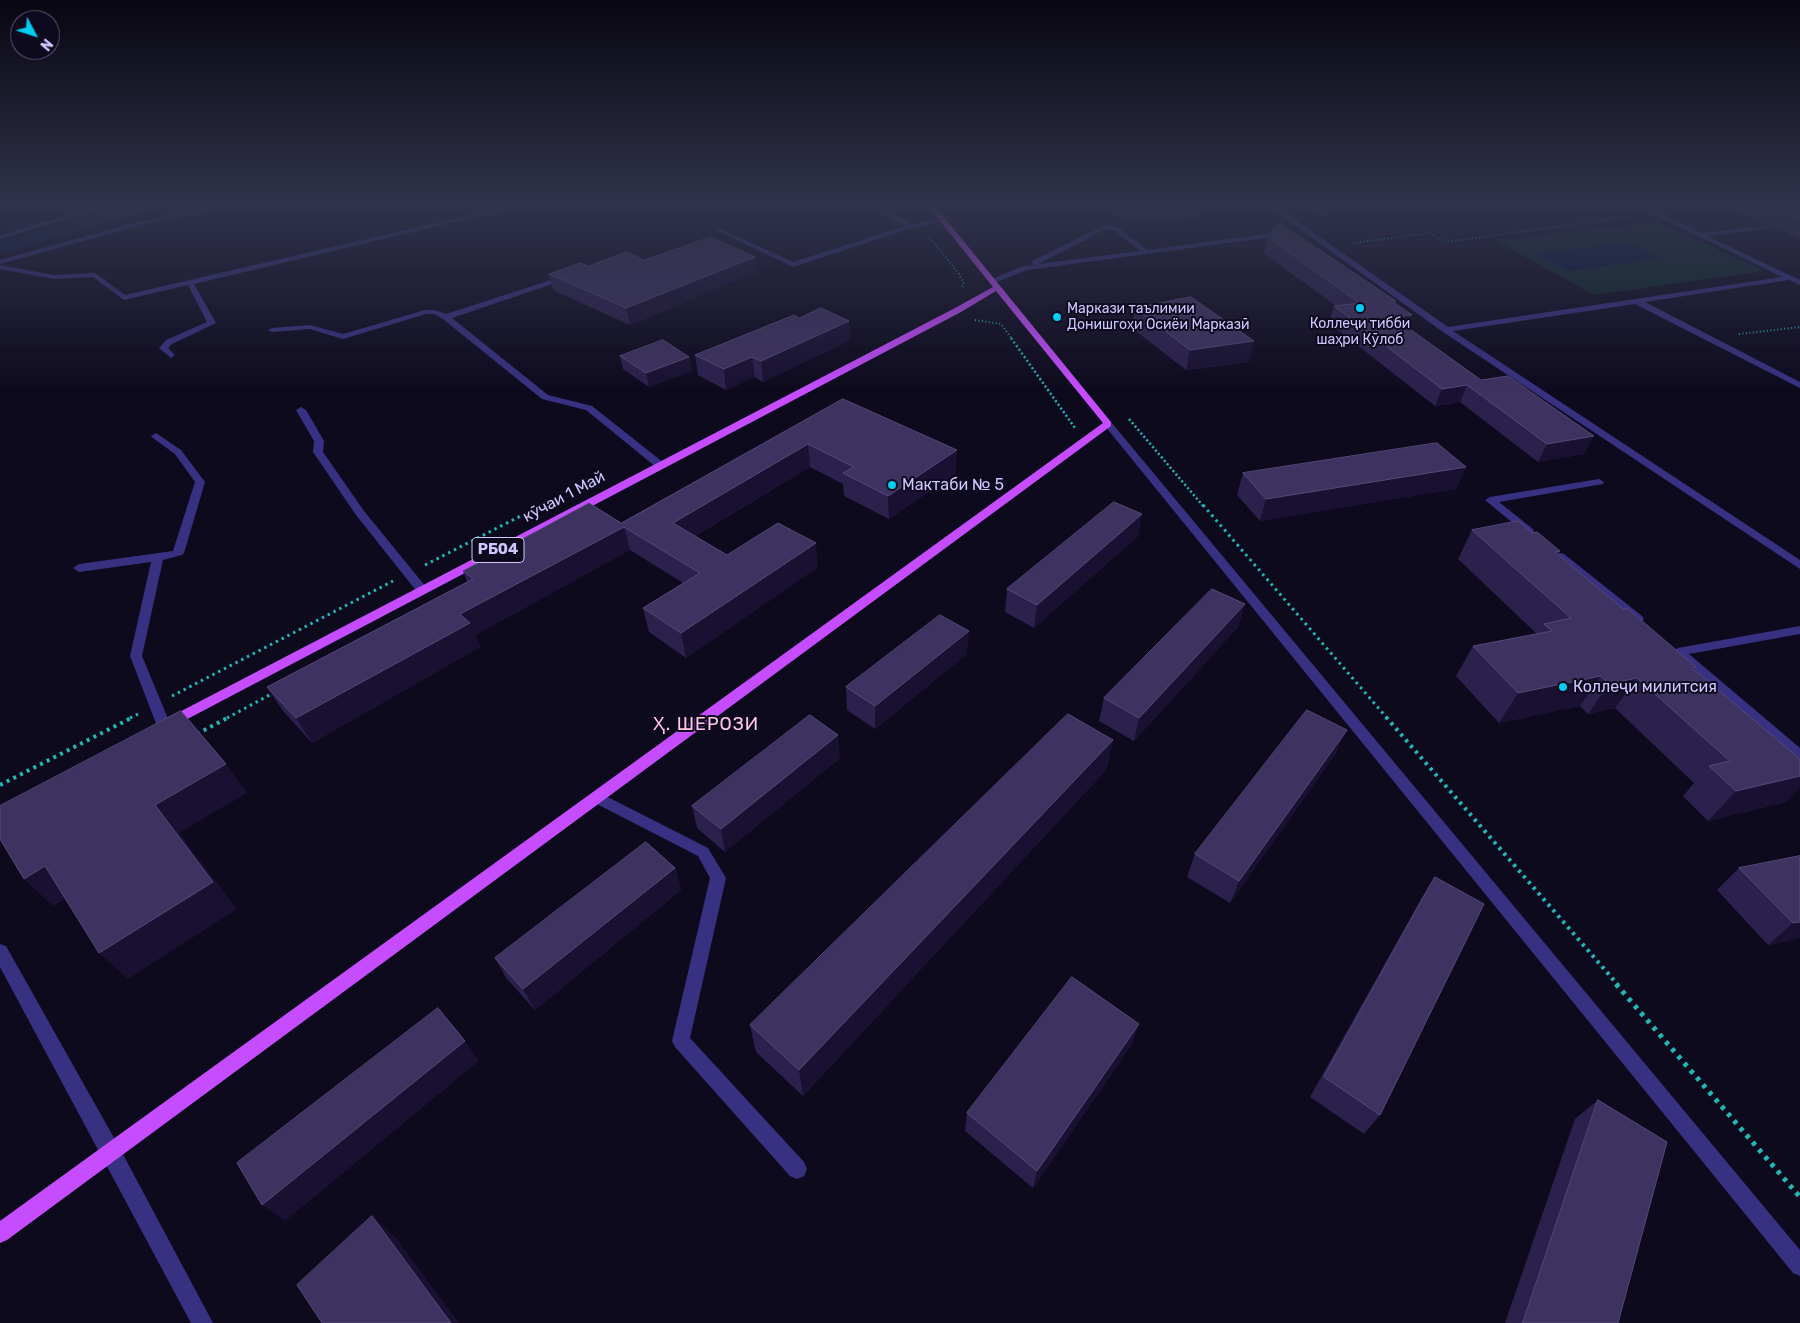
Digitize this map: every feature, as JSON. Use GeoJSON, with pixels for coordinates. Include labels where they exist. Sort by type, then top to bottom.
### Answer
{"type":"FeatureCollection","features":[{"type":"Feature","properties":{"kind":"main road"},"geometry":{"type":"LineString","coordinates":[[0,1233],[1108,424],[981,268]]}},
{"type":"Feature","properties":{"kind":"main road","name":"кӯчаи 1 Май"},"geometry":{"type":"LineString","coordinates":[[160,728],[958,310],[994,284]]}},
{"type":"Feature","properties":{"kind":"street"},"geometry":{"type":"LineString","coordinates":[[4,268],[54,277],[95,275],[124,298],[255,268]]}},
{"type":"Feature","properties":{"kind":"street"},"geometry":{"type":"LineString","coordinates":[[994,284],[1026,268]]}},
{"type":"Feature","properties":{"kind":"street"},"geometry":{"type":"LineString","coordinates":[[1360,268],[1446,330],[1566,408],[1800,566]]}},
{"type":"Feature","properties":{"kind":"street"},"geometry":{"type":"LineString","coordinates":[[1768,268],[1800,283]]}},
{"type":"Feature","properties":{"kind":"street"},"geometry":{"type":"LineString","coordinates":[[446,317],[577,273]]}},
{"type":"Feature","properties":{"kind":"street"},"geometry":{"type":"LineString","coordinates":[[1446,330],[1790,278]]}},
{"type":"Feature","properties":{"kind":"street"},"geometry":{"type":"LineString","coordinates":[[171,355],[163,348],[170,342],[212,323],[190,283]]}},
{"type":"Feature","properties":{"kind":"street"},"geometry":{"type":"LineString","coordinates":[[1636,301],[1800,385]]}},
{"type":"Feature","properties":{"kind":"street"},"geometry":{"type":"LineString","coordinates":[[272,330],[310,327],[343,337],[425,312],[435,312],[446,317],[545,397],[589,408],[660,465]]}},
{"type":"Feature","properties":{"kind":"street"},"geometry":{"type":"LineString","coordinates":[[301,410],[319,441],[318,452],[360,512],[422,590]]}},
{"type":"Feature","properties":{"kind":"street"},"geometry":{"type":"LineString","coordinates":[[1108,424],[1800,1266]]}},
{"type":"Feature","properties":{"kind":"street"},"geometry":{"type":"LineString","coordinates":[[79,568],[178,554],[200,482],[178,452],[156,436]]}},
{"type":"Feature","properties":{"kind":"street"},"geometry":{"type":"LineString","coordinates":[[1535,536],[1490,500],[1599,482]]}},
{"type":"Feature","properties":{"kind":"street"},"geometry":{"type":"LineString","coordinates":[[1550,548],[1648,628]]}},
{"type":"Feature","properties":{"kind":"street"},"geometry":{"type":"LineString","coordinates":[[158,558],[136,656],[156,704],[160,728]]}},
{"type":"Feature","properties":{"kind":"street"},"geometry":{"type":"LineString","coordinates":[[1800,630],[1674,649],[1800,756]]}},
{"type":"Feature","properties":{"kind":"street"},"geometry":{"type":"LineString","coordinates":[[596,797],[703,852],[718,878],[681,1041],[797,1169]]}},
{"type":"Feature","properties":{"kind":"street"},"geometry":{"type":"LineString","coordinates":[[0,951],[111,1152],[202,1323]]}},
{"type":"Feature","properties":{"kind":"path"},"geometry":{"type":"LineString","coordinates":[[953,268],[964,284],[959,291]]}},
{"type":"Feature","properties":{"kind":"path"},"geometry":{"type":"LineString","coordinates":[[969,320],[1001,324],[1084,441]]}},
{"type":"Feature","properties":{"kind":"path"},"geometry":{"type":"LineString","coordinates":[[1708,338],[1800,327]]}},
{"type":"Feature","properties":{"kind":"path"},"geometry":{"type":"LineString","coordinates":[[1123,412],[1800,1197]]}},
{"type":"Feature","properties":{"kind":"path"},"geometry":{"type":"LineString","coordinates":[[0,784],[549,502]]}},
{"type":"Feature","properties":{"kind":"path"},"geometry":{"type":"LineString","coordinates":[[193,736],[281,689]]}},
{"type":"Feature","properties":{"kind":"green space"},"geometry":{"type":"Polygon","coordinates":[[[1545,268],[1758,268],[1765,271],[1594,295],[1545,268]]]}},
{"type":"Feature","properties":{"kind":"water"},"geometry":{"type":"Polygon","coordinates":[[[1562,268],[1591,268],[1568,271],[1562,268]]]}},
{"type":"Feature","properties":{"kind":"building"},"geometry":{"type":"Polygon","coordinates":[[[567,268],[728,268],[626,308],[549,274],[567,268]]]}},
{"type":"Feature","properties":{"kind":"building"},"geometry":{"type":"Polygon","coordinates":[[[1310,268],[1346,268],[1396,301],[1392,301],[1412,315],[1393,317],[1481,380],[1508,376],[1594,436],[1547,444],[1467,385],[1442,389],[1334,306],[1359,303],[1310,268]]]}},
{"type":"Feature","properties":{"kind":"building"},"geometry":{"type":"Polygon","coordinates":[[[1191,297],[1254,341],[1190,350],[1135,308],[1191,297]]]}},
{"type":"Feature","properties":{"kind":"building"},"geometry":{"type":"Polygon","coordinates":[[[821,308],[849,321],[761,361],[752,357],[724,369],[695,355],[794,315],[799,318],[821,308]]]}},
{"type":"Feature","properties":{"kind":"building"},"geometry":{"type":"Polygon","coordinates":[[[663,340],[689,357],[646,373],[620,356],[663,340]]]}},
{"type":"Feature","properties":{"kind":"building"},"geometry":{"type":"Polygon","coordinates":[[[843,399],[957,450],[888,496],[843,473],[854,467],[808,444],[673,523],[727,555],[778,523],[816,543],[681,633],[643,608],[700,573],[624,527],[460,614],[470,623],[296,718],[267,687],[473,579],[463,571],[589,503],[621,523],[843,399]]]}},
{"type":"Feature","properties":{"kind":"building"},"geometry":{"type":"Polygon","coordinates":[[[1437,443],[1466,467],[1266,499],[1243,473],[1437,443]]]}},
{"type":"Feature","properties":{"kind":"building"},"geometry":{"type":"Polygon","coordinates":[[[1114,502],[1142,514],[1037,605],[1007,589],[1114,502]]]}},
{"type":"Feature","properties":{"kind":"building"},"geometry":{"type":"Polygon","coordinates":[[[1519,521],[1532,533],[1537,532],[1560,551],[1555,552],[1623,609],[1627,608],[1696,667],[1692,668],[1800,759],[1800,776],[1736,791],[1709,766],[1730,761],[1637,678],[1609,684],[1601,676],[1518,693],[1473,646],[1552,631],[1544,624],[1571,618],[1472,530],[1519,521]]]}},
{"type":"Feature","properties":{"kind":"building"},"geometry":{"type":"Polygon","coordinates":[[[1212,589],[1245,604],[1139,718],[1104,698],[1212,589]]]}},
{"type":"Feature","properties":{"kind":"building"},"geometry":{"type":"Polygon","coordinates":[[[940,615],[969,631],[875,706],[846,687],[940,615]]]}},
{"type":"Feature","properties":{"kind":"building"},"geometry":{"type":"Polygon","coordinates":[[[1307,710],[1347,730],[1239,881],[1195,854],[1307,710]]]}},
{"type":"Feature","properties":{"kind":"building"},"geometry":{"type":"Polygon","coordinates":[[[181,711],[226,764],[155,805],[213,882],[99,953],[45,866],[24,879],[0,839],[0,806],[181,711]]]}},
{"type":"Feature","properties":{"kind":"building"},"geometry":{"type":"Polygon","coordinates":[[[1068,714],[1113,740],[799,1070],[750,1025],[1068,714]]]}},
{"type":"Feature","properties":{"kind":"building"},"geometry":{"type":"Polygon","coordinates":[[[810,715],[838,735],[721,829],[692,806],[810,715]]]}},
{"type":"Feature","properties":{"kind":"building"},"geometry":{"type":"Polygon","coordinates":[[[646,842],[675,868],[523,989],[495,958],[646,842]]]}},
{"type":"Feature","properties":{"kind":"building"},"geometry":{"type":"Polygon","coordinates":[[[1800,856],[1800,922],[1793,923],[1739,868],[1800,856]]]}},
{"type":"Feature","properties":{"kind":"building"},"geometry":{"type":"Polygon","coordinates":[[[1435,877],[1484,904],[1380,1115],[1324,1077],[1435,877]]]}},
{"type":"Feature","properties":{"kind":"building"},"geometry":{"type":"Polygon","coordinates":[[[1072,977],[1139,1024],[1037,1171],[967,1113],[1072,977]]]}},
{"type":"Feature","properties":{"kind":"building"},"geometry":{"type":"Polygon","coordinates":[[[438,1008],[465,1041],[262,1205],[237,1163],[438,1008]]]}},
{"type":"Feature","properties":{"kind":"building"},"geometry":{"type":"Polygon","coordinates":[[[1598,1100],[1667,1142],[1618,1323],[1523,1323],[1598,1100]]]}},
{"type":"Feature","properties":{"kind":"building"},"geometry":{"type":"Polygon","coordinates":[[[372,1216],[451,1323],[322,1323],[297,1285],[372,1216]]]}},
{"type":"Feature","properties":{"kind":"place","name":"Коллеҷи тибби шаҳри Кӯлоб"},"geometry":{"type":"Point","coordinates":[1360,308]}},
{"type":"Feature","properties":{"kind":"place","name":"Маркази таълимии Донишгоҳи Осиёи Марказӣ"},"geometry":{"type":"Point","coordinates":[1057,317]}},
{"type":"Feature","properties":{"kind":"place","name":"Мактаби № 5"},"geometry":{"type":"Point","coordinates":[892,485]}},
{"type":"Feature","properties":{"kind":"place","name":"Коллеҷи милитсия"},"geometry":{"type":"Point","coordinates":[1563,687]}},
{"type":"Feature","properties":{"kind":"district","name":"Ҳ. ШЕРОЗИ"},"geometry":{"type":"Point","coordinates":[706,725]}}]}
